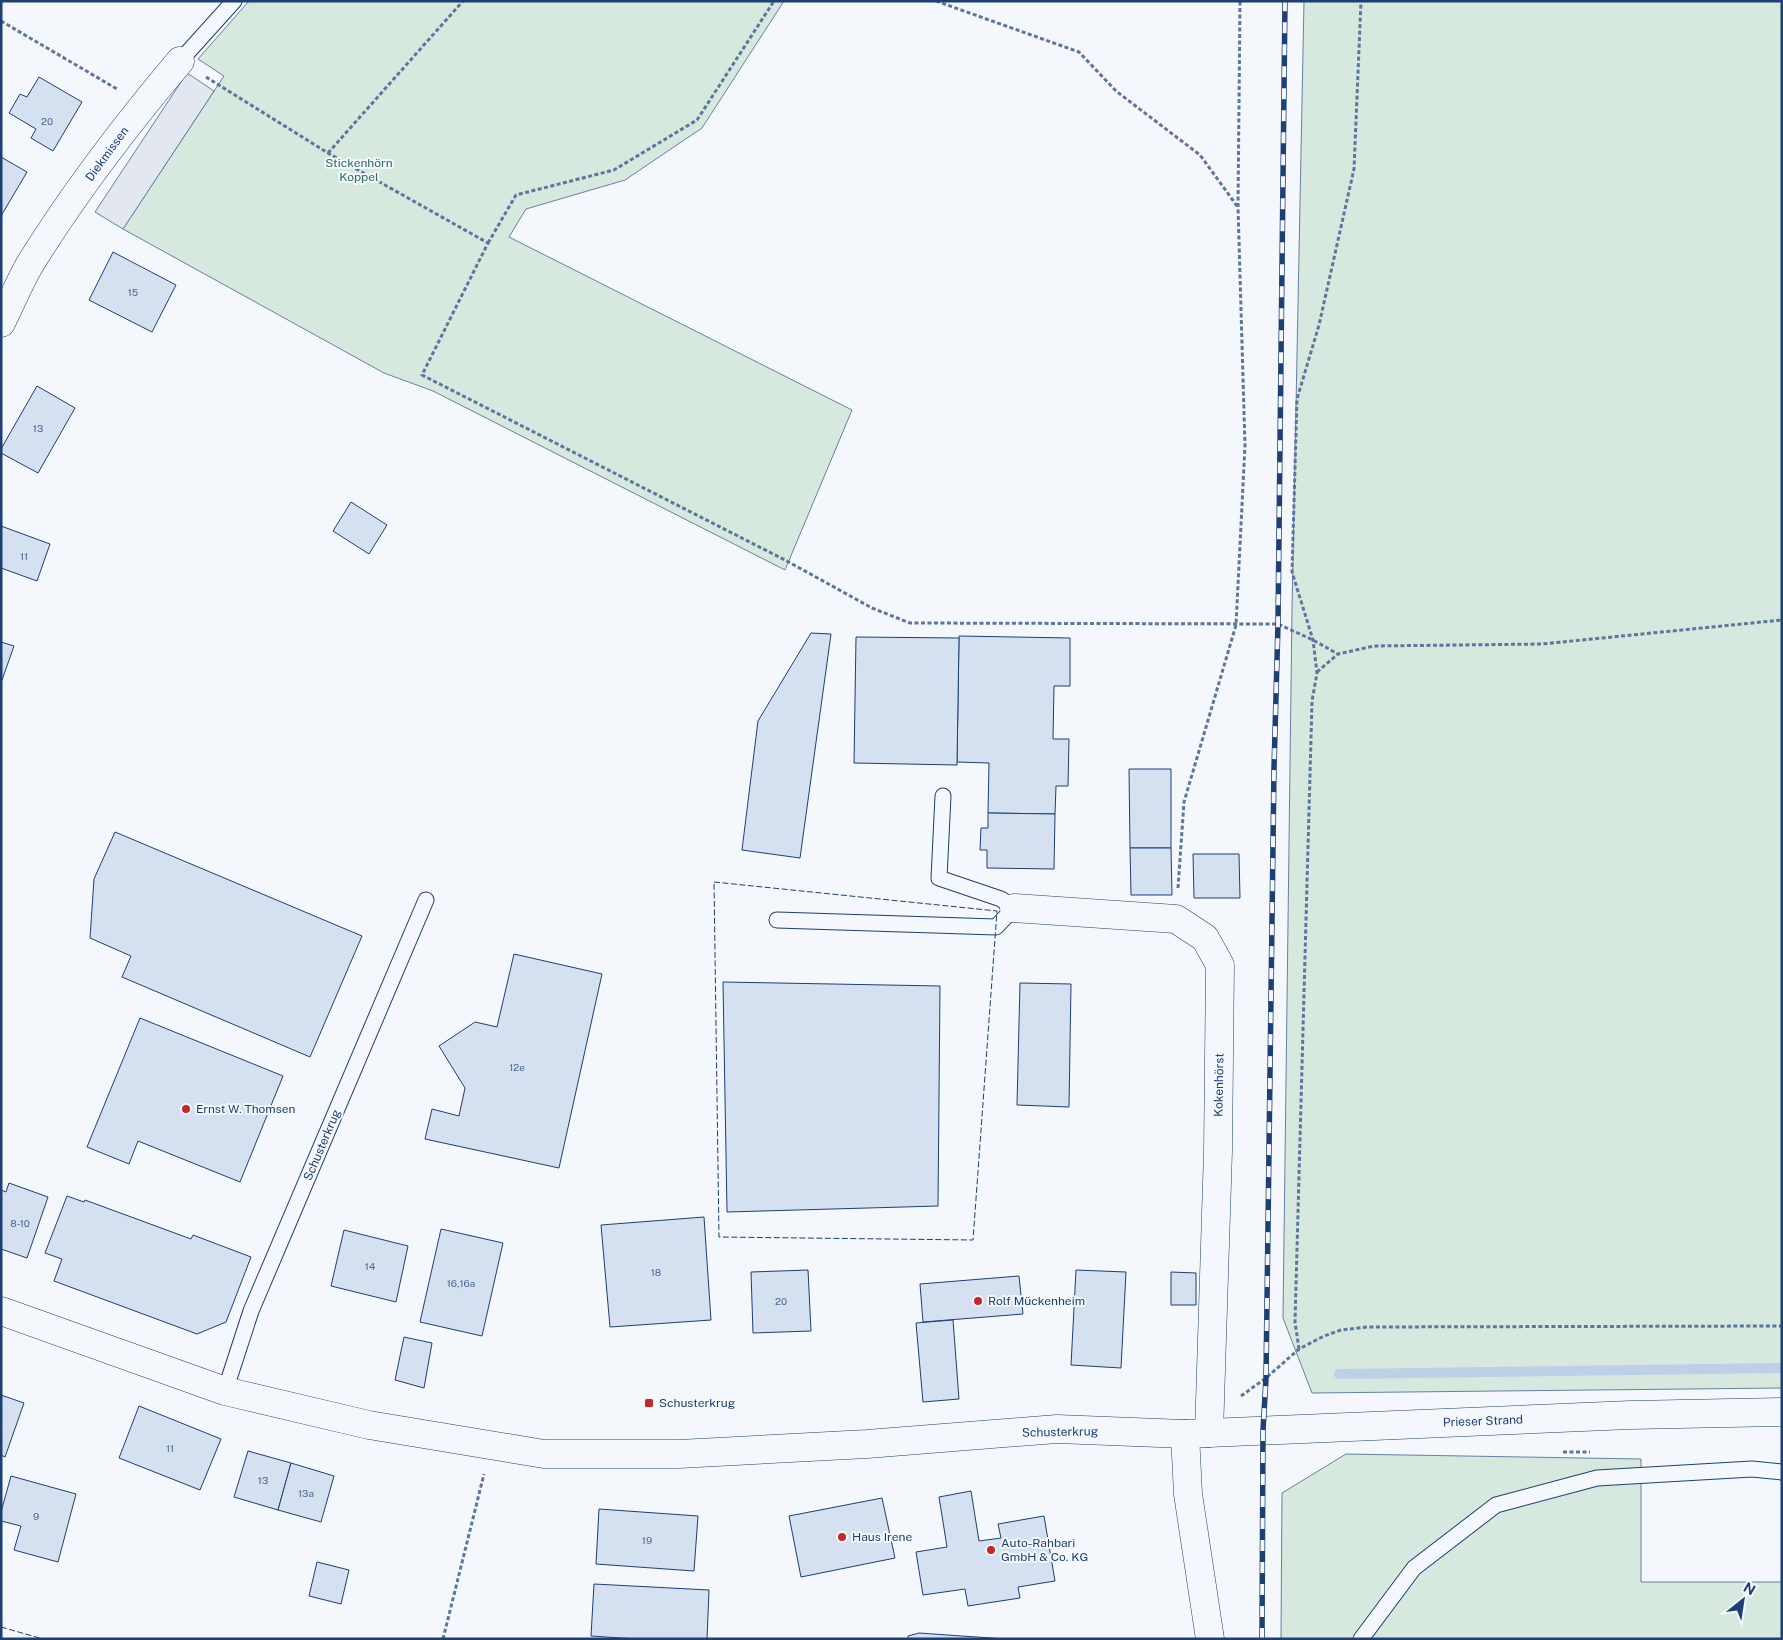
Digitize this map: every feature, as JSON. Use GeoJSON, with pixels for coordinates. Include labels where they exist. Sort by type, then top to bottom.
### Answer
{"type":"FeatureCollection","features":[{"type":"Feature","properties":{"kind":"street","name":"Diekmissen"},"geometry":{"type":"LineString","coordinates":[[1,323],[29,266],[63,214],[143,105],[180,61]]}},
{"type":"Feature","properties":{"kind":"street","name":"Kokenhörst"},"geometry":{"type":"LineString","coordinates":[[1014,908],[1176,919],[1205,938],[1220,965],[1218,1151],[1197,1434]]}},
{"type":"Feature","properties":{"kind":"street","name":"Schusterkrug"},"geometry":{"type":"LineString","coordinates":[[1,1312],[225,1391],[369,1425],[544,1454],[679,1454],[867,1444],[1057,1429],[1197,1434]]}},
{"type":"Feature","properties":{"kind":"street","name":"Prieser Strand"},"geometry":{"type":"LineString","coordinates":[[1197,1434],[1630,1415],[1782,1412]]}},
{"type":"Feature","properties":{"kind":"street"},"geometry":{"type":"LineString","coordinates":[[1197,1434],[1188,1494],[1210,1639]]}},
{"type":"Feature","properties":{"kind":"lane","name":"Diekmissen"},"geometry":{"type":"LineString","coordinates":[[180,61],[234,1]]}},
{"type":"Feature","properties":{"kind":"lane"},"geometry":{"type":"LineString","coordinates":[[777,920],[996,927],[1014,908],[1001,899],[939,878],[942,796]]}},
{"type":"Feature","properties":{"kind":"lane","name":"Schusterkrug"},"geometry":{"type":"LineString","coordinates":[[225,1391],[251,1311],[426,900]]}},
{"type":"Feature","properties":{"kind":"lane"},"geometry":{"type":"LineString","coordinates":[[1360,1639],[1414,1568],[1496,1505],[1600,1477],[1752,1469],[1782,1472]]}},
{"type":"Feature","properties":{"kind":"path"},"geometry":{"type":"LineString","coordinates":[[328,153],[463,1]]}},
{"type":"Feature","properties":{"kind":"path"},"geometry":{"type":"LineString","coordinates":[[774,1],[697,120],[614,170],[516,195],[488,243],[422,375],[785,560],[872,608],[910,623],[1278,624],[1338,654]]}},
{"type":"Feature","properties":{"kind":"path"},"geometry":{"type":"LineString","coordinates":[[936,1],[1079,52],[1116,91],[1200,155],[1238,207]]}},
{"type":"Feature","properties":{"kind":"path"},"geometry":{"type":"LineString","coordinates":[[1176,919],[1184,802],[1236,625],[1245,445],[1238,207],[1240,1]]}},
{"type":"Feature","properties":{"kind":"path"},"geometry":{"type":"LineString","coordinates":[[1361,1],[1354,169],[1319,325],[1297,399],[1292,572],[1313,640],[1317,673],[1312,701],[1295,1322],[1299,1349],[1324,1336],[1341,1330],[1367,1328],[1782,1326]]}},
{"type":"Feature","properties":{"kind":"path"},"geometry":{"type":"LineString","coordinates":[[1,21],[143,105]]}},
{"type":"Feature","properties":{"kind":"path"},"geometry":{"type":"LineString","coordinates":[[180,61],[328,153],[488,243]]}},
{"type":"Feature","properties":{"kind":"path"},"geometry":{"type":"LineString","coordinates":[[1317,673],[1338,654],[1374,646],[1542,644],[1782,620]]}},
{"type":"Feature","properties":{"kind":"path"},"geometry":{"type":"LineString","coordinates":[[443,1639],[492,1444]]}},
{"type":"Feature","properties":{"kind":"green space","name":"Stickenhörn Koppel"},"geometry":{"type":"Polygon","coordinates":[[[249,1],[784,1],[702,128],[625,180],[526,209],[509,237],[852,410],[785,570],[433,391],[384,373],[123,229],[224,76],[198,59],[249,1]]]}},
{"type":"Feature","properties":{"kind":"green space"},"geometry":{"type":"Polygon","coordinates":[[[1304,1],[1782,1],[1782,1388],[1312,1393],[1283,1318],[1292,609],[1304,1]]]}},
{"type":"Feature","properties":{"kind":"green space"},"geometry":{"type":"Polygon","coordinates":[[[1346,1454],[1641,1459],[1641,1582],[1782,1582],[1782,1639],[1281,1639],[1282,1493],[1346,1454]]]}},
{"type":"Feature","properties":{"kind":"shaded area"},"geometry":{"type":"Polygon","coordinates":[[[187,73],[214,91],[123,229],[95,212],[187,73]]]}},
{"type":"Feature","properties":{"kind":"building"},"geometry":{"type":"Polygon","coordinates":[[[39,77],[82,102],[53,151],[31,138],[36,129],[9,113],[20,94],[27,97],[39,77]]]}},
{"type":"Feature","properties":{"kind":"building"},"geometry":{"type":"Polygon","coordinates":[[[1,157],[27,172],[1,216],[1,157]]]}},
{"type":"Feature","properties":{"kind":"building"},"geometry":{"type":"Polygon","coordinates":[[[113,252],[176,285],[152,332],[89,300],[113,252]]]}},
{"type":"Feature","properties":{"kind":"building"},"geometry":{"type":"Polygon","coordinates":[[[37,386],[75,408],[38,473],[1,453],[1,449],[37,386]]]}},
{"type":"Feature","properties":{"kind":"building"},"geometry":{"type":"Polygon","coordinates":[[[351,502],[387,525],[369,554],[333,531],[351,502]]]}},
{"type":"Feature","properties":{"kind":"building"},"geometry":{"type":"Polygon","coordinates":[[[1,526],[50,544],[37,581],[1,568],[1,526]]]}},
{"type":"Feature","properties":{"kind":"building"},"geometry":{"type":"Polygon","coordinates":[[[811,633],[831,634],[800,858],[742,850],[758,721],[811,633]]]}},
{"type":"Feature","properties":{"kind":"building"},"geometry":{"type":"Polygon","coordinates":[[[959,636],[1070,638],[1070,686],[1054,686],[1053,739],[1069,739],[1068,786],[1056,786],[1055,814],[988,813],[989,763],[957,762],[959,636]]]}},
{"type":"Feature","properties":{"kind":"building"},"geometry":{"type":"Polygon","coordinates":[[[856,637],[959,638],[957,765],[854,763],[856,637]]]}},
{"type":"Feature","properties":{"kind":"building"},"geometry":{"type":"Polygon","coordinates":[[[1,642],[14,646],[2,680],[1,680],[1,642]]]}},
{"type":"Feature","properties":{"kind":"building"},"geometry":{"type":"Polygon","coordinates":[[[1129,769],[1171,769],[1171,848],[1130,848],[1129,769]]]}},
{"type":"Feature","properties":{"kind":"building"},"geometry":{"type":"Polygon","coordinates":[[[988,813],[1055,814],[1054,869],[987,868],[987,850],[980,850],[981,828],[988,828],[988,813]]]}},
{"type":"Feature","properties":{"kind":"building"},"geometry":{"type":"Polygon","coordinates":[[[115,832],[362,936],[310,1057],[122,977],[131,956],[90,938],[94,879],[115,832]]]}},
{"type":"Feature","properties":{"kind":"building"},"geometry":{"type":"Polygon","coordinates":[[[1130,848],[1171,848],[1172,895],[1131,895],[1130,848]]]}},
{"type":"Feature","properties":{"kind":"building"},"geometry":{"type":"Polygon","coordinates":[[[1193,854],[1239,854],[1240,898],[1194,898],[1193,854]]]}},
{"type":"Feature","properties":{"kind":"building"},"geometry":{"type":"Polygon","coordinates":[[[514,954],[602,974],[559,1168],[425,1139],[432,1109],[459,1116],[465,1088],[439,1046],[475,1022],[497,1027],[514,954]]]}},
{"type":"Feature","properties":{"kind":"building"},"geometry":{"type":"Polygon","coordinates":[[[723,982],[940,986],[938,1206],[727,1212],[723,982]]]}},
{"type":"Feature","properties":{"kind":"building"},"geometry":{"type":"Polygon","coordinates":[[[1020,983],[1071,984],[1069,1107],[1017,1105],[1020,983]]]}},
{"type":"Feature","properties":{"kind":"building","name":"Ernst W. Thomsen"},"geometry":{"type":"Polygon","coordinates":[[[140,1018],[283,1076],[240,1182],[138,1141],[129,1164],[87,1147],[140,1018]]]}},
{"type":"Feature","properties":{"kind":"building"},"geometry":{"type":"Polygon","coordinates":[[[9,1183],[48,1197],[27,1258],[1,1249],[1,1190],[6,1192],[9,1183]]]}},
{"type":"Feature","properties":{"kind":"building"},"geometry":{"type":"Polygon","coordinates":[[[67,1196],[84,1202],[85,1200],[191,1239],[193,1235],[251,1257],[226,1322],[197,1334],[54,1281],[62,1259],[45,1253],[67,1196]]]}},
{"type":"Feature","properties":{"kind":"building"},"geometry":{"type":"Polygon","coordinates":[[[704,1217],[711,1320],[610,1327],[601,1225],[704,1217]]]}},
{"type":"Feature","properties":{"kind":"building"},"geometry":{"type":"Polygon","coordinates":[[[441,1229],[503,1243],[482,1336],[420,1322],[441,1229]]]}},
{"type":"Feature","properties":{"kind":"building"},"geometry":{"type":"Polygon","coordinates":[[[344,1230],[408,1246],[396,1302],[331,1286],[344,1230]]]}},
{"type":"Feature","properties":{"kind":"building"},"geometry":{"type":"Polygon","coordinates":[[[808,1270],[811,1331],[753,1333],[751,1272],[808,1270]]]}},
{"type":"Feature","properties":{"kind":"building"},"geometry":{"type":"Polygon","coordinates":[[[1076,1270],[1126,1272],[1121,1368],[1071,1365],[1076,1270]]]}},
{"type":"Feature","properties":{"kind":"building"},"geometry":{"type":"Polygon","coordinates":[[[1171,1272],[1196,1273],[1196,1305],[1171,1305],[1171,1272]]]}},
{"type":"Feature","properties":{"kind":"building"},"geometry":{"type":"Polygon","coordinates":[[[1019,1276],[1023,1314],[923,1322],[920,1284],[1019,1276]]]}},
{"type":"Feature","properties":{"kind":"building"},"geometry":{"type":"Polygon","coordinates":[[[953,1320],[959,1399],[923,1402],[916,1323],[953,1320]]]}},
{"type":"Feature","properties":{"kind":"building"},"geometry":{"type":"Polygon","coordinates":[[[404,1337],[432,1343],[424,1388],[395,1380],[404,1337]]]}},
{"type":"Feature","properties":{"kind":"building"},"geometry":{"type":"Polygon","coordinates":[[[1,1395],[24,1403],[5,1457],[1,1455],[1,1395]]]}},
{"type":"Feature","properties":{"kind":"building"},"geometry":{"type":"Polygon","coordinates":[[[139,1406],[221,1439],[200,1490],[119,1458],[139,1406]]]}},
{"type":"Feature","properties":{"kind":"building"},"geometry":{"type":"Polygon","coordinates":[[[248,1451],[291,1463],[278,1510],[234,1497],[248,1451]]]}},
{"type":"Feature","properties":{"kind":"building"},"geometry":{"type":"Polygon","coordinates":[[[291,1463],[334,1476],[321,1522],[278,1510],[291,1463]]]}},
{"type":"Feature","properties":{"kind":"building"},"geometry":{"type":"Polygon","coordinates":[[[11,1476],[76,1494],[58,1562],[14,1550],[21,1526],[1,1521],[1,1512],[11,1476]]]}},
{"type":"Feature","properties":{"kind":"building","name":"Auto-Rahbari GmbH & Co. KG"},"geometry":{"type":"Polygon","coordinates":[[[971,1491],[979,1541],[1001,1538],[998,1524],[1044,1516],[1055,1581],[1018,1587],[1020,1598],[968,1606],[965,1589],[923,1595],[916,1552],[947,1547],[939,1497],[971,1491]]]}},
{"type":"Feature","properties":{"kind":"building","name":"Haus Irene"},"geometry":{"type":"Polygon","coordinates":[[[882,1498],[895,1558],[801,1577],[789,1516],[882,1498]]]}},
{"type":"Feature","properties":{"kind":"building"},"geometry":{"type":"Polygon","coordinates":[[[599,1509],[698,1516],[694,1571],[596,1564],[599,1509]]]}},
{"type":"Feature","properties":{"kind":"building"},"geometry":{"type":"Polygon","coordinates":[[[317,1562],[349,1570],[341,1604],[309,1596],[317,1562]]]}},
{"type":"Feature","properties":{"kind":"building"},"geometry":{"type":"Polygon","coordinates":[[[594,1584],[709,1590],[707,1639],[637,1639],[591,1636],[594,1584]]]}},
{"type":"Feature","properties":{"kind":"building"},"geometry":{"type":"Polygon","coordinates":[[[919,1633],[1005,1639],[908,1639],[908,1636],[919,1633]]]}},
{"type":"Feature","properties":{"kind":"waterway"},"geometry":{"type":"LineString","coordinates":[[1339,1374],[1782,1368]]}},
{"type":"Feature","properties":{"kind":"railway"},"geometry":{"type":"LineString","coordinates":[[1262,1639],[1263,1431],[1266,1378],[1274,768],[1278,624],[1285,1]]}},
{"type":"Feature","properties":{"kind":"fence"},"geometry":{"type":"LineString","coordinates":[[714,882],[997,911],[973,1240],[719,1237],[714,882]]}},
{"type":"Feature","properties":{"kind":"fence"},"geometry":{"type":"LineString","coordinates":[[1,1627],[43,1639]]}},
{"type":"Feature","properties":{"kind":"place","name":"Ernst W. Thomsen"},"geometry":{"type":"Point","coordinates":[186,1109]}},
{"type":"Feature","properties":{"kind":"place","name":"Rolf Mückenheim"},"geometry":{"type":"Point","coordinates":[978,1301]}},
{"type":"Feature","properties":{"kind":"place","name":"Schusterkrug"},"geometry":{"type":"Point","coordinates":[649,1403]}},
{"type":"Feature","properties":{"kind":"place","name":"Haus Irene"},"geometry":{"type":"Point","coordinates":[842,1537]}},
{"type":"Feature","properties":{"kind":"place","name":"Auto-Rahbari GmbH & Co. KG"},"geometry":{"type":"Point","coordinates":[991,1550]}}]}
